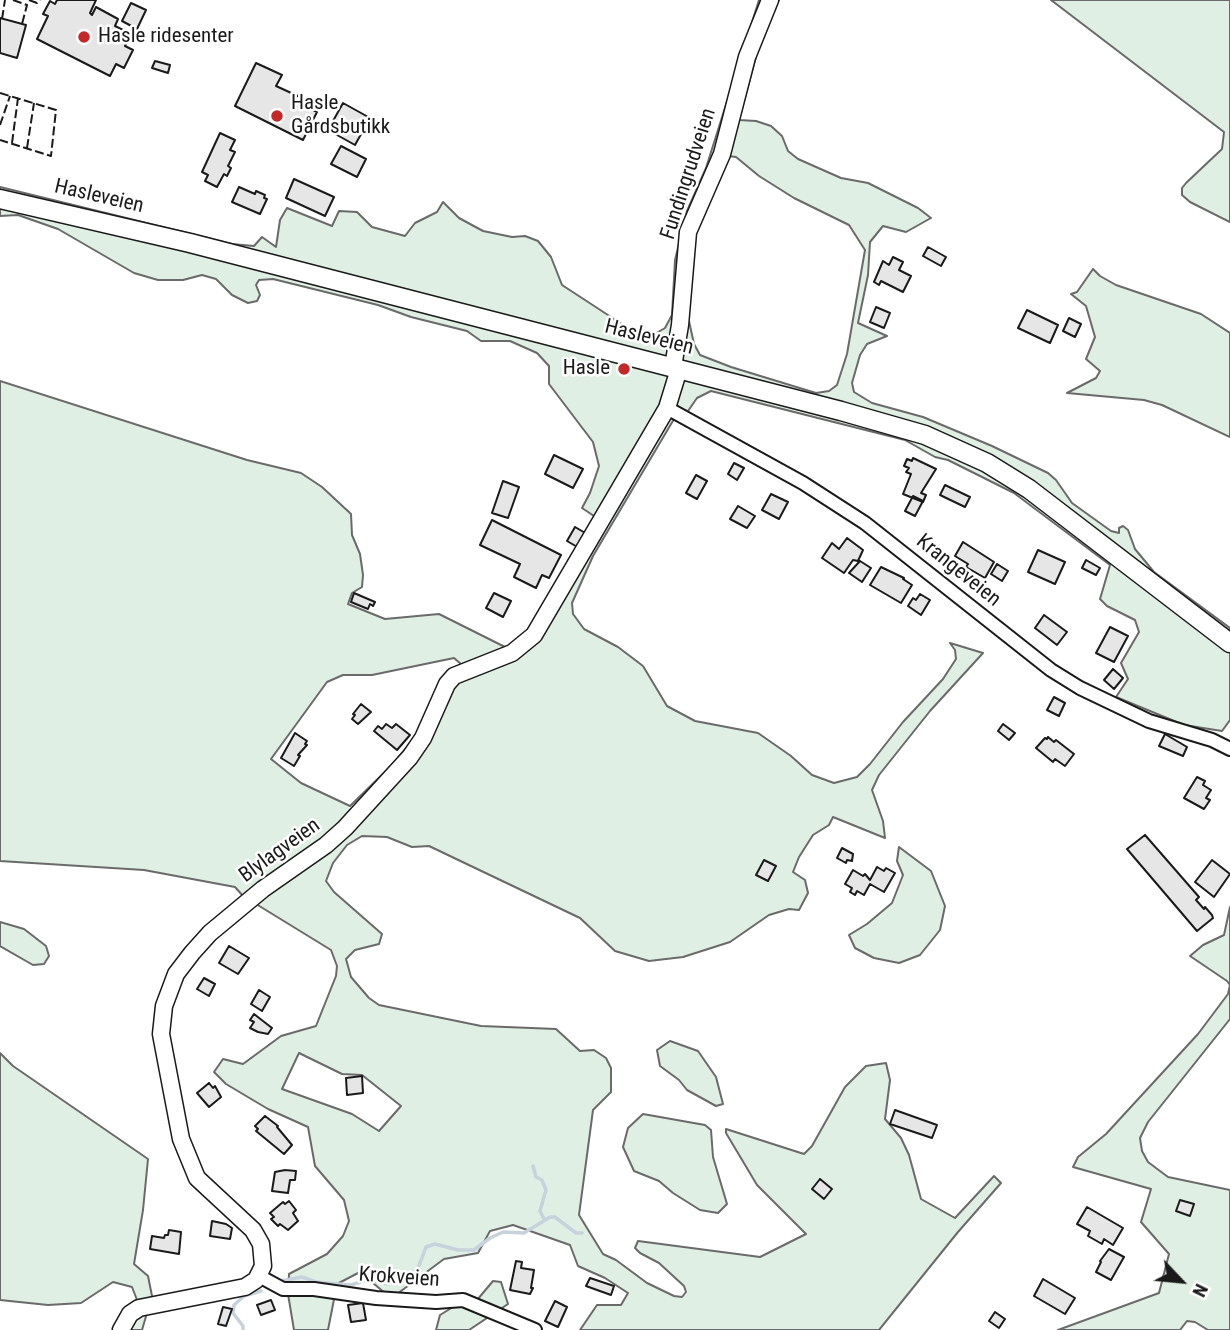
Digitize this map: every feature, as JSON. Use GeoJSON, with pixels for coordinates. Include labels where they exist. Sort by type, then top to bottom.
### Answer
{"type":"FeatureCollection","features":[{"type":"Feature","properties":{"kind":"main road","name":"Hasleveien"},"geometry":{"type":"LineString","coordinates":[[0,199],[128,227],[894,425],[957,448],[987,463],[1059,510],[1230,643]]}},
{"type":"Feature","properties":{"kind":"street","name":"Fundingrudveien"},"geometry":{"type":"LineString","coordinates":[[676,368],[688,232],[722,154],[747,57],[770,0]]}},
{"type":"Feature","properties":{"kind":"street","name":"Blylagveien"},"geometry":{"type":"LineString","coordinates":[[259,1276],[263,1266],[261,1244],[242,1218],[197,1178],[181,1139],[161,1034],[163,1006],[168,991],[176,974],[210,933],[263,888],[307,859],[345,828],[410,757],[423,738],[447,684],[454,676],[512,653],[534,635],[667,408],[676,368]]}},
{"type":"Feature","properties":{"kind":"street","name":"Krangeveien"},"geometry":{"type":"LineString","coordinates":[[667,408],[803,483],[865,523],[1051,670],[1080,688],[1149,721],[1212,740],[1230,749]]}},
{"type":"Feature","properties":{"kind":"street"},"geometry":{"type":"LineString","coordinates":[[121,1330],[125,1320],[139,1308],[245,1287],[259,1276]]}},
{"type":"Feature","properties":{"kind":"street","name":"Krokveien"},"geometry":{"type":"LineString","coordinates":[[259,1276],[283,1289],[314,1289],[376,1298],[424,1301],[463,1300],[535,1330]]}},
{"type":"Feature","properties":{"kind":"green space"},"geometry":{"type":"Polygon","coordinates":[[[759,0],[779,0],[764,27],[739,120],[756,121],[771,126],[782,136],[788,151],[798,159],[841,178],[868,183],[918,208],[931,218],[906,232],[883,226],[870,242],[868,275],[858,323],[887,336],[867,344],[860,355],[852,383],[854,392],[872,403],[923,417],[1048,473],[1072,503],[1111,531],[1119,533],[1119,528],[1123,526],[1128,530],[1135,549],[1154,572],[1230,628],[1230,720],[1222,731],[1184,725],[1116,697],[1128,679],[1121,663],[1139,632],[1135,620],[1107,606],[1100,599],[1110,565],[1014,493],[948,460],[935,457],[905,440],[711,391],[697,398],[688,411],[674,419],[593,556],[572,603],[573,614],[584,629],[618,647],[643,666],[667,706],[695,721],[758,733],[791,756],[812,775],[834,783],[857,777],[943,679],[956,659],[955,650],[950,643],[983,653],[930,711],[879,775],[872,790],[883,821],[885,838],[833,817],[829,825],[813,835],[793,872],[805,880],[808,893],[799,910],[789,909],[769,915],[730,942],[683,957],[649,961],[615,951],[580,918],[429,846],[412,847],[387,837],[362,836],[347,845],[333,863],[326,881],[334,892],[382,934],[379,944],[355,950],[346,959],[351,977],[369,998],[379,1005],[481,1026],[556,1029],[580,1051],[594,1050],[606,1058],[611,1068],[611,1092],[593,1110],[579,1215],[603,1254],[616,1260],[647,1283],[674,1296],[682,1297],[686,1292],[684,1286],[659,1263],[640,1253],[635,1248],[638,1241],[760,1257],[806,1234],[757,1185],[726,1129],[804,1154],[812,1146],[845,1087],[866,1066],[886,1063],[890,1080],[885,1119],[901,1138],[909,1155],[921,1199],[955,1218],[994,1176],[1001,1183],[879,1330],[580,1330],[597,1305],[621,1305],[628,1293],[605,1278],[578,1266],[570,1245],[513,1225],[490,1231],[478,1253],[444,1259],[393,1297],[360,1272],[337,1284],[328,1330],[294,1330],[288,1294],[289,1274],[327,1254],[343,1236],[349,1221],[344,1200],[315,1166],[308,1127],[268,1109],[226,1084],[214,1072],[223,1059],[243,1064],[281,1036],[316,1026],[336,976],[337,966],[331,950],[243,896],[235,887],[144,870],[0,861],[0,381],[247,460],[301,473],[322,487],[351,514],[352,535],[360,554],[363,575],[362,587],[352,593],[348,604],[385,619],[439,614],[509,649],[531,633],[597,518],[582,508],[599,466],[593,442],[549,384],[549,366],[537,353],[510,341],[481,341],[467,331],[273,279],[259,280],[256,285],[260,295],[257,301],[248,303],[232,295],[216,279],[202,275],[183,280],[158,280],[134,273],[58,229],[18,215],[0,216],[0,187],[232,244],[254,246],[262,237],[276,247],[280,220],[287,208],[332,226],[339,211],[357,212],[372,227],[405,236],[415,223],[437,212],[443,202],[459,218],[483,231],[512,237],[525,236],[538,241],[551,257],[562,285],[634,332],[653,335],[665,328],[672,315],[675,260],[687,211],[706,168],[759,0]],[[728,156],[693,240],[689,269],[689,321],[694,344],[700,355],[731,367],[816,393],[829,391],[837,385],[847,354],[865,250],[849,225],[794,198],[759,176],[736,157],[728,156]],[[454,658],[372,675],[343,675],[327,682],[271,759],[301,783],[350,806],[391,766],[418,734],[462,665],[454,658]],[[299,1053],[282,1089],[352,1114],[379,1131],[401,1106],[362,1075],[342,1074],[299,1053]]]}},
{"type":"Feature","properties":{"kind":"green space"},"geometry":{"type":"Polygon","coordinates":[[[1051,0],[1230,0],[1230,222],[1190,202],[1182,195],[1182,188],[1186,183],[1222,149],[1224,132],[1051,0]]]}},
{"type":"Feature","properties":{"kind":"green space"},"geometry":{"type":"Polygon","coordinates":[[[1093,269],[1116,285],[1201,314],[1230,333],[1230,437],[1162,405],[1144,400],[1067,393],[1096,378],[1100,371],[1086,359],[1095,337],[1086,306],[1071,294],[1077,292],[1093,269]]]}},
{"type":"Feature","properties":{"kind":"green space"},"geometry":{"type":"Polygon","coordinates":[[[899,847],[931,871],[945,906],[940,930],[920,955],[899,963],[874,958],[855,948],[849,935],[892,903],[903,875],[897,861],[899,847]]]}},
{"type":"Feature","properties":{"kind":"green space"},"geometry":{"type":"Polygon","coordinates":[[[1230,907],[1230,985],[1190,956],[1203,945],[1224,935],[1230,907]]]}},
{"type":"Feature","properties":{"kind":"green space"},"geometry":{"type":"Polygon","coordinates":[[[0,922],[24,929],[46,946],[49,956],[44,964],[33,965],[0,946],[0,922]]]}},
{"type":"Feature","properties":{"kind":"green space"},"geometry":{"type":"Polygon","coordinates":[[[1230,985],[1230,1019],[1148,1122],[1140,1138],[1142,1151],[1148,1162],[1168,1177],[1230,1190],[1230,1330],[1208,1330],[1195,1322],[1187,1321],[1180,1330],[1058,1330],[1159,1293],[1169,1254],[1141,1222],[1151,1189],[1073,1167],[1078,1157],[1106,1134],[1198,1034],[1228,994],[1230,985]]]}},
{"type":"Feature","properties":{"kind":"green space"},"geometry":{"type":"Polygon","coordinates":[[[670,1041],[698,1051],[716,1077],[723,1104],[716,1106],[687,1090],[679,1080],[660,1066],[657,1050],[670,1041]]]}},
{"type":"Feature","properties":{"kind":"green space"},"geometry":{"type":"Polygon","coordinates":[[[0,1053],[13,1066],[148,1159],[134,1264],[148,1276],[152,1296],[142,1330],[126,1330],[137,1300],[132,1287],[113,1282],[81,1303],[48,1305],[0,1300],[0,1053]]]}},
{"type":"Feature","properties":{"kind":"green space"},"geometry":{"type":"Polygon","coordinates":[[[643,1114],[705,1125],[711,1130],[713,1157],[727,1204],[718,1213],[700,1210],[659,1181],[634,1171],[623,1147],[628,1128],[643,1114]]]}},
{"type":"Feature","properties":{"kind":"green space"},"geometry":{"type":"Polygon","coordinates":[[[493,1281],[501,1282],[508,1304],[469,1330],[436,1330],[440,1315],[453,1307],[472,1306],[493,1281]]]}},
{"type":"Feature","properties":{"kind":"building","name":"Hasle ridesenter"},"geometry":{"type":"Polygon","coordinates":[[[57,0],[96,0],[90,13],[92,15],[96,7],[118,19],[115,26],[131,34],[125,46],[133,50],[124,68],[116,64],[110,76],[37,39],[48,16],[43,14],[50,1],[55,4],[57,0]]]}},
{"type":"Feature","properties":{"kind":"building"},"geometry":{"type":"Polygon","coordinates":[[[131,3],[146,10],[137,29],[122,21],[131,3]]]}},
{"type":"Feature","properties":{"kind":"building"},"geometry":{"type":"Polygon","coordinates":[[[0,18],[26,25],[17,58],[0,53],[0,18]]]}},
{"type":"Feature","properties":{"kind":"building"},"geometry":{"type":"Polygon","coordinates":[[[155,61],[170,65],[168,73],[152,68],[155,61]]]}},
{"type":"Feature","properties":{"kind":"building"},"geometry":{"type":"Polygon","coordinates":[[[256,63],[282,75],[276,86],[300,97],[297,102],[317,112],[303,140],[235,106],[256,63]]]}},
{"type":"Feature","properties":{"kind":"building"},"geometry":{"type":"Polygon","coordinates":[[[343,103],[370,118],[355,145],[328,130],[343,103]]]}},
{"type":"Feature","properties":{"kind":"building"},"geometry":{"type":"Polygon","coordinates":[[[220,133],[235,140],[230,150],[235,152],[228,166],[231,168],[227,176],[224,174],[217,187],[205,181],[208,175],[202,172],[220,133]]]}},
{"type":"Feature","properties":{"kind":"building"},"geometry":{"type":"Polygon","coordinates":[[[341,146],[366,159],[357,177],[331,164],[341,146]]]}},
{"type":"Feature","properties":{"kind":"building"},"geometry":{"type":"Polygon","coordinates":[[[294,179],[334,197],[325,216],[286,198],[294,179]]]}},
{"type":"Feature","properties":{"kind":"building"},"geometry":{"type":"Polygon","coordinates":[[[239,187],[265,195],[264,198],[267,199],[260,214],[232,202],[239,187]]]}},
{"type":"Feature","properties":{"kind":"building"},"geometry":{"type":"Polygon","coordinates":[[[928,247],[946,257],[941,266],[923,256],[928,247]]]}},
{"type":"Feature","properties":{"kind":"building"},"geometry":{"type":"Polygon","coordinates":[[[893,257],[903,262],[899,270],[911,276],[903,292],[881,281],[879,285],[874,282],[883,261],[889,265],[893,257]]]}},
{"type":"Feature","properties":{"kind":"building"},"geometry":{"type":"Polygon","coordinates":[[[876,307],[890,313],[884,328],[870,322],[876,307]]]}},
{"type":"Feature","properties":{"kind":"building"},"geometry":{"type":"Polygon","coordinates":[[[1027,310],[1058,325],[1050,343],[1018,328],[1027,310]]]}},
{"type":"Feature","properties":{"kind":"building"},"geometry":{"type":"Polygon","coordinates":[[[1069,318],[1081,324],[1075,337],[1063,331],[1069,318]]]}},
{"type":"Feature","properties":{"kind":"building"},"geometry":{"type":"Polygon","coordinates":[[[554,455],[583,469],[573,488],[545,474],[554,455]]]}},
{"type":"Feature","properties":{"kind":"building"},"geometry":{"type":"Polygon","coordinates":[[[913,458],[936,469],[921,493],[926,495],[923,502],[903,494],[911,474],[906,472],[909,468],[904,466],[907,459],[912,461],[913,458]]]}},
{"type":"Feature","properties":{"kind":"building"},"geometry":{"type":"Polygon","coordinates":[[[734,463],[744,468],[737,480],[728,474],[734,463]]]}},
{"type":"Feature","properties":{"kind":"building"},"geometry":{"type":"Polygon","coordinates":[[[696,475],[707,481],[697,499],[686,493],[696,475]]]}},
{"type":"Feature","properties":{"kind":"building"},"geometry":{"type":"Polygon","coordinates":[[[503,481],[519,487],[508,518],[492,513],[503,481]]]}},
{"type":"Feature","properties":{"kind":"building"},"geometry":{"type":"Polygon","coordinates":[[[945,485],[970,497],[965,507],[940,495],[945,485]]]}},
{"type":"Feature","properties":{"kind":"building"},"geometry":{"type":"Polygon","coordinates":[[[771,494],[788,502],[779,519],[762,510],[771,494]]]}},
{"type":"Feature","properties":{"kind":"building"},"geometry":{"type":"Polygon","coordinates":[[[913,496],[923,501],[915,516],[905,511],[913,496]]]}},
{"type":"Feature","properties":{"kind":"building"},"geometry":{"type":"Polygon","coordinates":[[[738,506],[755,516],[747,528],[730,519],[738,506]]]}},
{"type":"Feature","properties":{"kind":"building"},"geometry":{"type":"Polygon","coordinates":[[[492,520],[561,555],[549,578],[542,575],[536,588],[514,577],[520,564],[480,545],[492,520]]]}},
{"type":"Feature","properties":{"kind":"building"},"geometry":{"type":"Polygon","coordinates":[[[575,527],[587,534],[579,548],[567,541],[575,527]]]}},
{"type":"Feature","properties":{"kind":"building"},"geometry":{"type":"Polygon","coordinates":[[[847,538],[863,550],[858,561],[853,560],[844,573],[822,558],[832,543],[839,549],[847,538]]]}},
{"type":"Feature","properties":{"kind":"building"},"geometry":{"type":"Polygon","coordinates":[[[963,542],[994,562],[985,578],[966,567],[968,564],[955,556],[963,542]]]}},
{"type":"Feature","properties":{"kind":"building"},"geometry":{"type":"Polygon","coordinates":[[[1038,550],[1065,562],[1055,584],[1028,572],[1038,550]]]}},
{"type":"Feature","properties":{"kind":"building"},"geometry":{"type":"Polygon","coordinates":[[[1086,560],[1100,568],[1096,575],[1082,568],[1086,560]]]}},
{"type":"Feature","properties":{"kind":"building"},"geometry":{"type":"Polygon","coordinates":[[[860,561],[871,568],[862,582],[849,573],[860,561]]]}},
{"type":"Feature","properties":{"kind":"building"},"geometry":{"type":"Polygon","coordinates":[[[997,564],[1008,571],[1002,581],[991,574],[997,564]]]}},
{"type":"Feature","properties":{"kind":"building"},"geometry":{"type":"Polygon","coordinates":[[[881,567],[912,585],[901,603],[870,585],[881,567]]]}},
{"type":"Feature","properties":{"kind":"building"},"geometry":{"type":"Polygon","coordinates":[[[354,593],[375,602],[373,606],[370,604],[368,609],[351,602],[354,593]]]}},
{"type":"Feature","properties":{"kind":"building"},"geometry":{"type":"Polygon","coordinates":[[[494,593],[511,601],[503,617],[486,608],[494,593]]]}},
{"type":"Feature","properties":{"kind":"building"},"geometry":{"type":"Polygon","coordinates":[[[920,594],[930,600],[921,615],[908,606],[913,598],[916,600],[920,594]]]}},
{"type":"Feature","properties":{"kind":"building"},"geometry":{"type":"Polygon","coordinates":[[[1044,615],[1067,632],[1057,645],[1035,628],[1044,615]]]}},
{"type":"Feature","properties":{"kind":"building"},"geometry":{"type":"Polygon","coordinates":[[[1110,627],[1128,636],[1114,662],[1096,653],[1110,627]]]}},
{"type":"Feature","properties":{"kind":"building"},"geometry":{"type":"Polygon","coordinates":[[[1113,669],[1123,678],[1114,689],[1104,680],[1113,669]]]}},
{"type":"Feature","properties":{"kind":"building"},"geometry":{"type":"Polygon","coordinates":[[[1054,697],[1065,703],[1059,716],[1047,710],[1054,697]]]}},
{"type":"Feature","properties":{"kind":"building"},"geometry":{"type":"Polygon","coordinates":[[[361,704],[371,712],[358,724],[352,719],[361,704]]]}},
{"type":"Feature","properties":{"kind":"building"},"geometry":{"type":"Polygon","coordinates":[[[386,724],[392,728],[396,724],[410,735],[397,750],[374,731],[378,726],[382,729],[386,724]]]}},
{"type":"Feature","properties":{"kind":"building"},"geometry":{"type":"Polygon","coordinates":[[[1003,724],[1015,733],[1009,740],[998,731],[1003,724]]]}},
{"type":"Feature","properties":{"kind":"building"},"geometry":{"type":"Polygon","coordinates":[[[295,733],[307,741],[307,745],[298,755],[300,756],[294,766],[281,758],[295,733]]]}},
{"type":"Feature","properties":{"kind":"building"},"geometry":{"type":"Polygon","coordinates":[[[1165,734],[1187,747],[1183,756],[1159,746],[1165,734]]]}},
{"type":"Feature","properties":{"kind":"building"},"geometry":{"type":"Polygon","coordinates":[[[1048,737],[1074,754],[1065,766],[1055,759],[1053,762],[1036,748],[1048,737]]]}},
{"type":"Feature","properties":{"kind":"building"},"geometry":{"type":"Polygon","coordinates":[[[1197,777],[1205,781],[1203,785],[1211,790],[1206,798],[1210,800],[1204,809],[1184,798],[1197,777]]]}},
{"type":"Feature","properties":{"kind":"building"},"geometry":{"type":"Polygon","coordinates":[[[1145,835],[1199,897],[1196,900],[1212,915],[1213,918],[1197,931],[1127,849],[1145,835]]]}},
{"type":"Feature","properties":{"kind":"building"},"geometry":{"type":"Polygon","coordinates":[[[842,848],[853,854],[852,861],[847,860],[846,863],[837,858],[842,848]]]}},
{"type":"Feature","properties":{"kind":"building"},"geometry":{"type":"Polygon","coordinates":[[[764,860],[776,866],[768,881],[756,875],[764,860]]]}},
{"type":"Feature","properties":{"kind":"building"},"geometry":{"type":"Polygon","coordinates":[[[1212,860],[1230,874],[1214,897],[1195,882],[1212,860]]]}},
{"type":"Feature","properties":{"kind":"building"},"geometry":{"type":"Polygon","coordinates":[[[877,867],[895,873],[884,892],[870,884],[864,895],[857,891],[855,895],[850,892],[852,888],[845,884],[853,870],[863,876],[865,874],[870,880],[877,867]]]}},
{"type":"Feature","properties":{"kind":"building"},"geometry":{"type":"Polygon","coordinates":[[[229,946],[249,958],[238,974],[219,963],[229,946]]]}},
{"type":"Feature","properties":{"kind":"building"},"geometry":{"type":"Polygon","coordinates":[[[204,978],[215,984],[209,996],[197,989],[204,978]]]}},
{"type":"Feature","properties":{"kind":"building"},"geometry":{"type":"Polygon","coordinates":[[[259,990],[270,997],[262,1011],[251,1004],[259,990]]]}},
{"type":"Feature","properties":{"kind":"building"},"geometry":{"type":"Polygon","coordinates":[[[254,1014],[272,1028],[268,1034],[250,1028],[254,1022],[250,1020],[254,1014]]]}},
{"type":"Feature","properties":{"kind":"building"},"geometry":{"type":"Polygon","coordinates":[[[362,1076],[363,1093],[347,1095],[346,1078],[362,1076]]]}},
{"type":"Feature","properties":{"kind":"building"},"geometry":{"type":"Polygon","coordinates":[[[209,1083],[213,1088],[215,1086],[221,1097],[209,1107],[197,1093],[209,1083]]]}},
{"type":"Feature","properties":{"kind":"building"},"geometry":{"type":"Polygon","coordinates":[[[895,1110],[937,1125],[932,1138],[890,1124],[895,1110]]]}},
{"type":"Feature","properties":{"kind":"building"},"geometry":{"type":"Polygon","coordinates":[[[265,1116],[278,1126],[292,1145],[284,1154],[256,1131],[258,1129],[255,1126],[265,1116]]]}},
{"type":"Feature","properties":{"kind":"building"},"geometry":{"type":"Polygon","coordinates":[[[296,1171],[295,1180],[290,1180],[288,1193],[272,1191],[275,1172],[296,1171]]]}},
{"type":"Feature","properties":{"kind":"building"},"geometry":{"type":"Polygon","coordinates":[[[820,1179],[832,1189],[824,1199],[812,1189],[820,1179]]]}},
{"type":"Feature","properties":{"kind":"building"},"geometry":{"type":"Polygon","coordinates":[[[1180,1200],[1194,1204],[1190,1216],[1176,1211],[1180,1200]]]}},
{"type":"Feature","properties":{"kind":"building"},"geometry":{"type":"Polygon","coordinates":[[[289,1201],[296,1210],[293,1213],[298,1221],[288,1230],[280,1224],[278,1226],[271,1219],[274,1217],[270,1213],[283,1202],[285,1204],[289,1201]]]}},
{"type":"Feature","properties":{"kind":"building"},"geometry":{"type":"Polygon","coordinates":[[[1087,1207],[1123,1228],[1113,1245],[1104,1239],[1102,1244],[1088,1236],[1090,1231],[1077,1224],[1087,1207]]]}},
{"type":"Feature","properties":{"kind":"building"},"geometry":{"type":"Polygon","coordinates":[[[212,1221],[232,1228],[230,1239],[210,1236],[212,1221]]]}},
{"type":"Feature","properties":{"kind":"building"},"geometry":{"type":"Polygon","coordinates":[[[169,1230],[181,1232],[179,1254],[150,1249],[152,1236],[164,1238],[169,1230]]]}},
{"type":"Feature","properties":{"kind":"building"},"geometry":{"type":"Polygon","coordinates":[[[1109,1249],[1124,1257],[1111,1280],[1096,1272],[1109,1249]]]}},
{"type":"Feature","properties":{"kind":"building"},"geometry":{"type":"Polygon","coordinates":[[[516,1261],[522,1262],[521,1268],[534,1270],[530,1294],[510,1290],[516,1261]]]}},
{"type":"Feature","properties":{"kind":"building"},"geometry":{"type":"Polygon","coordinates":[[[590,1278],[614,1286],[611,1295],[586,1286],[590,1278]]]}},
{"type":"Feature","properties":{"kind":"building"},"geometry":{"type":"Polygon","coordinates":[[[1043,1279],[1075,1298],[1065,1314],[1034,1296],[1043,1279]]]}},
{"type":"Feature","properties":{"kind":"building"},"geometry":{"type":"Polygon","coordinates":[[[271,1300],[275,1310],[261,1315],[257,1305],[271,1300]]]}},
{"type":"Feature","properties":{"kind":"building"},"geometry":{"type":"Polygon","coordinates":[[[555,1301],[567,1307],[558,1327],[545,1321],[555,1301]]]}},
{"type":"Feature","properties":{"kind":"building"},"geometry":{"type":"Polygon","coordinates":[[[363,1303],[366,1320],[351,1322],[348,1305],[363,1303]]]}},
{"type":"Feature","properties":{"kind":"building"},"geometry":{"type":"Polygon","coordinates":[[[223,1307],[232,1309],[226,1326],[218,1324],[223,1307]]]}},
{"type":"Feature","properties":{"kind":"building"},"geometry":{"type":"Polygon","coordinates":[[[995,1312],[1005,1319],[999,1328],[989,1321],[995,1312]]]}},
{"type":"Feature","properties":{"kind":"waterway"},"geometry":{"type":"LineString","coordinates":[[533,1166],[536,1177],[542,1180],[546,1190],[540,1211],[544,1219]]}},
{"type":"Feature","properties":{"kind":"waterway"},"geometry":{"type":"LineString","coordinates":[[281,1281],[302,1277],[316,1282],[351,1285],[367,1280],[388,1284],[395,1274],[417,1271],[426,1247],[435,1244],[458,1250],[474,1250],[503,1232],[524,1233],[550,1217],[555,1217],[576,1233],[582,1233]]}},
{"type":"Feature","properties":{"kind":"waterway"},"geometry":{"type":"LineString","coordinates":[[243,1330],[233,1313],[234,1305],[244,1296],[261,1291]]}},
{"type":"Feature","properties":{"kind":"fence"},"geometry":{"type":"LineString","coordinates":[[2,19],[5,0]]}},
{"type":"Feature","properties":{"kind":"fence"},"geometry":{"type":"LineString","coordinates":[[13,0],[27,5],[22,24]]}},
{"type":"Feature","properties":{"kind":"fence"},"geometry":{"type":"LineString","coordinates":[[29,0],[37,3],[40,0]]}},
{"type":"Feature","properties":{"kind":"fence"},"geometry":{"type":"LineString","coordinates":[[0,93],[56,110],[51,156],[0,140]]}},
{"type":"Feature","properties":{"kind":"fence"},"geometry":{"type":"LineString","coordinates":[[0,125],[10,96]]}},
{"type":"Feature","properties":{"kind":"fence"},"geometry":{"type":"LineString","coordinates":[[12,143],[18,98]]}},
{"type":"Feature","properties":{"kind":"fence"},"geometry":{"type":"LineString","coordinates":[[27,148],[34,103]]}},
{"type":"Feature","properties":{"kind":"place","name":"Hasle ridesenter"},"geometry":{"type":"Point","coordinates":[84,37]}},
{"type":"Feature","properties":{"kind":"place","name":"Hasle Gårdsbutikk"},"geometry":{"type":"Point","coordinates":[277,116]}},
{"type":"Feature","properties":{"kind":"place","name":"Hasle"},"geometry":{"type":"Point","coordinates":[624,369]}}]}
